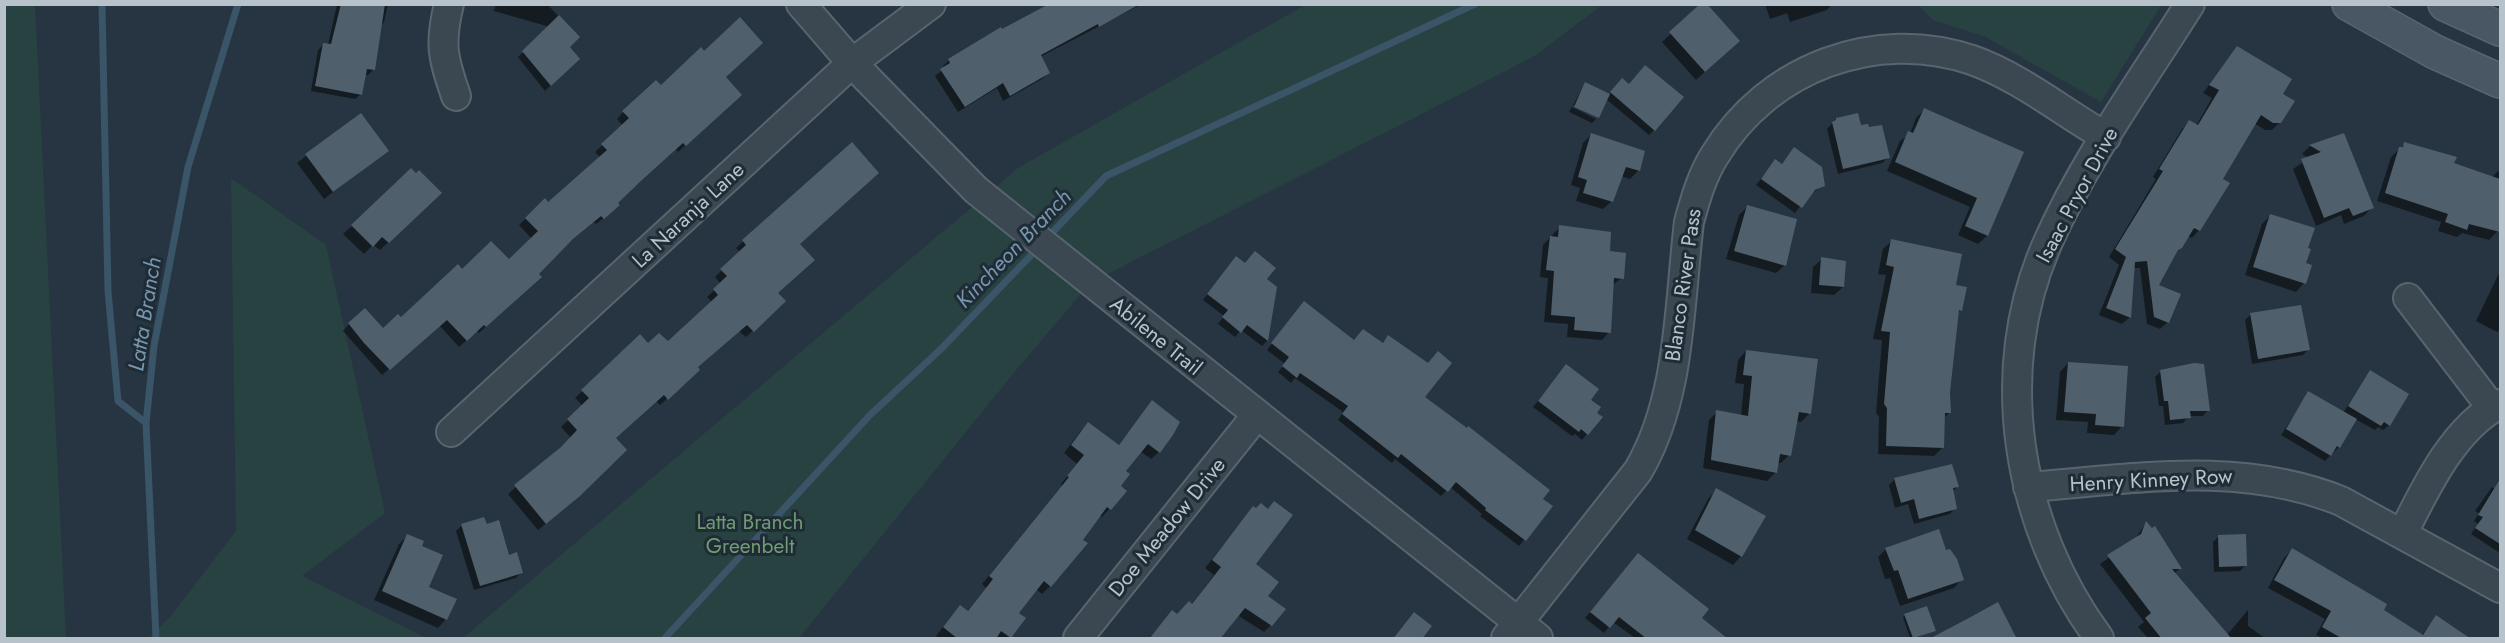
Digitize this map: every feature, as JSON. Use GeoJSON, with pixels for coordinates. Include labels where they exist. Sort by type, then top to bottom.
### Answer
{"type":"FeatureCollection","features":[{"type":"Feature","properties":{"kind":"main road"},"geometry":{"type":"LineString","coordinates":[[2349,4],[2435,52],[2500,81]]}},
{"type":"Feature","properties":{"kind":"main road"},"geometry":{"type":"LineString","coordinates":[[2445,4],[2500,29]]}},
{"type":"Feature","properties":{"kind":"street"},"geometry":{"type":"LineString","coordinates":[[449,4],[442,34],[442,46],[456,96]]}},
{"type":"Feature","properties":{"kind":"street","name":"Abilene Trail"},"geometry":{"type":"LineString","coordinates":[[801,4],[852,63],[976,190],[1521,634]]}},
{"type":"Feature","properties":{"kind":"street","name":"La Naranja Lane"},"geometry":{"type":"LineString","coordinates":[[451,432],[852,63],[931,4]]}},
{"type":"Feature","properties":{"kind":"street","name":"Isaac Pryor Drive"},"geometry":{"type":"LineString","coordinates":[[2099,639],[2074,604],[2050,558],[2028,487],[2021,455],[2018,384],[2020,350],[2029,295],[2058,221],[2106,137],[2190,4]]}},
{"type":"Feature","properties":{"kind":"street","name":"Blanco River Pass"},"geometry":{"type":"LineString","coordinates":[[1521,634],[1638,471],[1650,450],[1666,404],[1689,222],[1696,197],[1714,155],[1731,133],[1767,97],[1810,69],[1856,52],[1883,50],[1942,53],[1970,60],[2012,78],[2106,137]]}},
{"type":"Feature","properties":{"kind":"street"},"geometry":{"type":"LineString","coordinates":[[2403,533],[2441,463],[2463,436],[2496,406],[2408,298]]}},
{"type":"Feature","properties":{"kind":"street","name":"Doe Meadow Drive"},"geometry":{"type":"LineString","coordinates":[[1078,639],[1256,416]]}},
{"type":"Feature","properties":{"kind":"street","name":"Henry Kinney Row"},"geometry":{"type":"LineString","coordinates":[[2028,487],[2214,475],[2273,480],[2315,490],[2403,533],[2500,588]]}},
{"type":"Feature","properties":{"kind":"green space"},"geometry":{"type":"Polygon","coordinates":[[[4,5],[35,5],[66,638],[5,638],[4,5]]]}},
{"type":"Feature","properties":{"kind":"green space","name":"Latta Branch Greenbelt"},"geometry":{"type":"Polygon","coordinates":[[[1305,5],[1602,5],[1533,57],[1090,283],[1012,375],[799,638],[463,638],[1018,168],[1305,5]]]}},
{"type":"Feature","properties":{"kind":"green space"},"geometry":{"type":"Polygon","coordinates":[[[1918,5],[2161,5],[2101,102],[1986,37],[1933,20],[1918,5]]]}},
{"type":"Feature","properties":{"kind":"green space"},"geometry":{"type":"Polygon","coordinates":[[[231,178],[326,245],[385,513],[302,576],[426,638],[149,638],[171,616],[236,531],[231,178]]]}},
{"type":"Feature","properties":{"kind":"building"},"geometry":{"type":"Polygon","coordinates":[[[341,4],[385,4],[375,70],[367,69],[362,95],[315,86],[323,43],[331,44],[341,4]]]}},
{"type":"Feature","properties":{"kind":"building"},"geometry":{"type":"Polygon","coordinates":[[[1049,4],[1140,4],[1041,55],[1050,73],[1010,96],[1003,83],[965,107],[940,69],[950,63],[948,59],[1001,27],[1002,29],[1049,4]]]}},
{"type":"Feature","properties":{"kind":"building"},"geometry":{"type":"Polygon","coordinates":[[[1700,4],[1707,4],[1740,41],[1705,72],[1669,32],[1700,4]]]}},
{"type":"Feature","properties":{"kind":"building"},"geometry":{"type":"Polygon","coordinates":[[[559,15],[580,37],[570,47],[580,59],[551,86],[522,51],[559,15]]]}},
{"type":"Feature","properties":{"kind":"building"},"geometry":{"type":"Polygon","coordinates":[[[740,17],[763,43],[726,77],[742,95],[686,146],[683,143],[618,203],[620,205],[604,219],[601,216],[572,240],[539,274],[542,277],[486,327],[484,325],[467,341],[447,320],[390,370],[364,343],[348,323],[365,308],[383,328],[398,314],[401,317],[458,264],[462,269],[491,241],[509,259],[538,231],[525,218],[545,198],[548,202],[607,150],[601,144],[629,118],[622,111],[656,80],[661,85],[701,47],[704,51],[740,17]]]}},
{"type":"Feature","properties":{"kind":"building"},"geometry":{"type":"Polygon","coordinates":[[[2237,46],[2292,79],[2283,94],[2295,101],[2281,123],[2273,123],[2261,115],[2223,179],[2230,183],[2200,231],[2194,228],[2182,248],[2178,250],[2159,285],[2181,294],[2169,323],[2154,317],[2147,261],[2135,262],[2131,318],[2106,308],[2126,257],[2115,249],[2163,171],[2159,169],[2189,120],[2198,125],[2219,90],[2209,85],[2237,46]]]}},
{"type":"Feature","properties":{"kind":"building"},"geometry":{"type":"Polygon","coordinates":[[[1645,65],[1684,97],[1655,131],[1610,92],[1622,78],[1629,84],[1645,65]]]}},
{"type":"Feature","properties":{"kind":"building"},"geometry":{"type":"Polygon","coordinates":[[[1585,82],[1610,94],[1599,118],[1574,107],[1585,82]]]}},
{"type":"Feature","properties":{"kind":"building"},"geometry":{"type":"Polygon","coordinates":[[[1924,108],[2024,152],[1988,236],[1965,226],[1977,198],[1895,162],[1908,131],[1913,133],[1924,108]]]}},
{"type":"Feature","properties":{"kind":"building"},"geometry":{"type":"Polygon","coordinates":[[[361,113],[389,151],[333,192],[305,154],[361,113]]]}},
{"type":"Feature","properties":{"kind":"building"},"geometry":{"type":"Polygon","coordinates":[[[1858,113],[1861,125],[1868,124],[1869,127],[1882,125],[1890,158],[1843,169],[1832,122],[1836,118],[1858,113]]]}},
{"type":"Feature","properties":{"kind":"building"},"geometry":{"type":"Polygon","coordinates":[[[1591,133],[1645,151],[1640,171],[1626,167],[1613,202],[1583,193],[1587,180],[1578,177],[1591,133]]]}},
{"type":"Feature","properties":{"kind":"building"},"geometry":{"type":"Polygon","coordinates":[[[2344,133],[2374,208],[2353,216],[2349,208],[2324,218],[2301,159],[2321,152],[2309,145],[2344,133]]]}},
{"type":"Feature","properties":{"kind":"building"},"geometry":{"type":"Polygon","coordinates":[[[852,142],[879,173],[800,244],[815,260],[778,293],[786,301],[754,332],[747,325],[698,367],[700,370],[668,400],[664,395],[616,438],[627,450],[580,496],[546,524],[514,485],[561,447],[577,430],[567,419],[589,398],[581,390],[640,334],[648,343],[659,333],[668,341],[718,295],[713,289],[727,276],[720,269],[746,245],[742,240],[852,142]]]}},
{"type":"Feature","properties":{"kind":"building"},"geometry":{"type":"Polygon","coordinates":[[[2404,142],[2457,157],[2454,163],[2500,179],[2500,232],[2469,224],[2467,230],[2445,222],[2448,214],[2385,193],[2399,147],[2403,147],[2404,142]]]}},
{"type":"Feature","properties":{"kind":"building"},"geometry":{"type":"Polygon","coordinates":[[[1794,147],[1822,167],[1825,186],[1815,190],[1802,208],[1761,179],[1775,159],[1782,164],[1794,147]]]}},
{"type":"Feature","properties":{"kind":"building"},"geometry":{"type":"Polygon","coordinates":[[[411,168],[416,173],[419,170],[442,193],[389,243],[382,237],[373,247],[351,225],[411,168]]]}},
{"type":"Feature","properties":{"kind":"building"},"geometry":{"type":"Polygon","coordinates":[[[1747,205],[1797,219],[1786,266],[1734,251],[1747,205]]]}},
{"type":"Feature","properties":{"kind":"building"},"geometry":{"type":"Polygon","coordinates":[[[2270,214],[2315,228],[2308,248],[2311,249],[2306,263],[2312,265],[2306,284],[2253,267],[2270,214]]]}},
{"type":"Feature","properties":{"kind":"building"},"geometry":{"type":"Polygon","coordinates":[[[1559,225],[1611,232],[1610,251],[1626,253],[1624,279],[1614,278],[1611,333],[1574,330],[1575,317],[1551,315],[1554,271],[1546,270],[1550,236],[1558,237],[1559,225]]]}},
{"type":"Feature","properties":{"kind":"building"},"geometry":{"type":"Polygon","coordinates":[[[1891,239],[1962,254],[1956,285],[1967,287],[1962,311],[1959,310],[1950,392],[1951,413],[1945,413],[1944,448],[1886,446],[1887,408],[1884,404],[1890,332],[1881,331],[1894,267],[1886,265],[1891,239]]]}},
{"type":"Feature","properties":{"kind":"building"},"geometry":{"type":"Polygon","coordinates":[[[1255,251],[1276,268],[1267,279],[1277,287],[1268,341],[1247,325],[1241,333],[1222,317],[1228,310],[1207,294],[1236,256],[1245,263],[1255,251]]]}},
{"type":"Feature","properties":{"kind":"building"},"geometry":{"type":"Polygon","coordinates":[[[1821,257],[1846,261],[1844,287],[1819,285],[1821,257]]]}},
{"type":"Feature","properties":{"kind":"building"},"geometry":{"type":"Polygon","coordinates":[[[1304,301],[1354,340],[1363,329],[1383,343],[1388,335],[1428,363],[1438,351],[1452,363],[1425,397],[1467,428],[1468,426],[1550,490],[1543,499],[1553,506],[1526,541],[1485,510],[1486,508],[1456,482],[1448,492],[1401,454],[1398,458],[1342,414],[1348,406],[1300,373],[1297,378],[1282,366],[1289,357],[1271,343],[1304,301]]]}},
{"type":"Feature","properties":{"kind":"building"},"geometry":{"type":"Polygon","coordinates":[[[2301,305],[2310,350],[2258,359],[2250,313],[2301,305]]]}},
{"type":"Feature","properties":{"kind":"building"},"geometry":{"type":"Polygon","coordinates":[[[1746,350],[1818,359],[1811,414],[1799,412],[1791,456],[1780,454],[1777,473],[1711,460],[1716,410],[1748,416],[1752,376],[1743,375],[1746,350]]]}},
{"type":"Feature","properties":{"kind":"building"},"geometry":{"type":"Polygon","coordinates":[[[2068,362],[2128,366],[2124,427],[2095,425],[2096,414],[2064,412],[2068,362]]]}},
{"type":"Feature","properties":{"kind":"building"},"geometry":{"type":"Polygon","coordinates":[[[2194,363],[2204,364],[2210,411],[2190,411],[2191,418],[2170,420],[2168,401],[2164,401],[2160,370],[2194,363]]]}},
{"type":"Feature","properties":{"kind":"building"},"geometry":{"type":"Polygon","coordinates":[[[1566,364],[1599,389],[1591,400],[1601,407],[1597,413],[1603,417],[1588,435],[1581,429],[1579,432],[1538,401],[1566,364]]]}},
{"type":"Feature","properties":{"kind":"building"},"geometry":{"type":"Polygon","coordinates":[[[2370,370],[2409,394],[2390,426],[2384,422],[2381,426],[2348,406],[2370,370]]]}},
{"type":"Feature","properties":{"kind":"building"},"geometry":{"type":"Polygon","coordinates":[[[2308,391],[2357,419],[2340,448],[2337,446],[2331,456],[2286,429],[2308,391]]]}},
{"type":"Feature","properties":{"kind":"building"},"geometry":{"type":"Polygon","coordinates":[[[1152,400],[1180,422],[1173,435],[1160,453],[1148,444],[1126,471],[1130,474],[1121,486],[1127,491],[1111,510],[1107,507],[1083,540],[1088,543],[1051,587],[1044,581],[1019,613],[1026,618],[1011,638],[1001,631],[996,639],[958,639],[943,627],[960,605],[968,611],[993,579],[989,576],[1069,477],[1067,476],[1084,455],[1071,445],[1088,422],[1119,445],[1152,400]]]}},
{"type":"Feature","properties":{"kind":"building"},"geometry":{"type":"Polygon","coordinates":[[[1952,464],[1959,487],[1953,488],[1957,509],[1919,519],[1914,499],[1901,503],[1894,478],[1952,464]]]}},
{"type":"Feature","properties":{"kind":"building"},"geometry":{"type":"Polygon","coordinates":[[[2500,479],[2500,544],[2475,528],[2483,517],[2478,515],[2500,479]]]}},
{"type":"Feature","properties":{"kind":"building"},"geometry":{"type":"Polygon","coordinates":[[[1716,488],[1766,516],[1742,557],[1695,530],[1716,488]]]}},
{"type":"Feature","properties":{"kind":"building"},"geometry":{"type":"Polygon","coordinates":[[[1274,501],[1293,515],[1256,564],[1279,582],[1268,596],[1286,609],[1272,626],[1245,608],[1220,639],[1149,639],[1172,610],[1177,614],[1189,601],[1192,604],[1221,567],[1212,560],[1253,506],[1256,508],[1261,503],[1268,509],[1274,501]]]}},
{"type":"Feature","properties":{"kind":"building"},"geometry":{"type":"Polygon","coordinates":[[[484,517],[487,524],[499,520],[509,555],[517,552],[523,573],[480,586],[461,524],[484,517]]]}},
{"type":"Feature","properties":{"kind":"building"},"geometry":{"type":"Polygon","coordinates":[[[2146,521],[2152,528],[2155,526],[2182,569],[2172,569],[2232,639],[2162,639],[2145,618],[2151,613],[2107,555],[2141,534],[2146,521]]]}},
{"type":"Feature","properties":{"kind":"building"},"geometry":{"type":"Polygon","coordinates":[[[1939,529],[1946,550],[1950,549],[1957,559],[1964,580],[1908,599],[1898,570],[1894,571],[1885,548],[1939,529]]]}},
{"type":"Feature","properties":{"kind":"building"},"geometry":{"type":"Polygon","coordinates":[[[407,534],[424,541],[422,546],[443,555],[429,587],[457,599],[447,620],[382,591],[407,534]]]}},
{"type":"Feature","properties":{"kind":"building"},"geometry":{"type":"Polygon","coordinates":[[[2246,534],[2247,566],[2219,567],[2218,535],[2246,534]]]}},
{"type":"Feature","properties":{"kind":"building"},"geometry":{"type":"Polygon","coordinates":[[[2292,548],[2387,604],[2384,610],[2423,635],[2436,615],[2471,639],[2343,639],[2322,627],[2331,611],[2274,580],[2292,548]]]}},
{"type":"Feature","properties":{"kind":"building"},"geometry":{"type":"Polygon","coordinates":[[[1638,553],[1709,609],[1702,618],[1728,639],[1647,639],[1619,617],[1610,628],[1590,612],[1638,553]]]}},
{"type":"Feature","properties":{"kind":"building"},"geometry":{"type":"Polygon","coordinates":[[[1998,602],[2017,639],[1929,639],[1967,619],[1998,602]]]}},
{"type":"Feature","properties":{"kind":"building"},"geometry":{"type":"Polygon","coordinates":[[[1927,606],[1936,631],[1913,638],[1904,614],[1927,606]]]}},
{"type":"Feature","properties":{"kind":"building"},"geometry":{"type":"Polygon","coordinates":[[[1414,612],[1432,626],[1422,639],[1393,639],[1414,612]]]}},
{"type":"Feature","properties":{"kind":"waterway"},"geometry":{"type":"LineString","coordinates":[[102,4],[108,291],[118,401],[146,423]]}},
{"type":"Feature","properties":{"kind":"waterway","name":"Latta Branch"},"geometry":{"type":"LineString","coordinates":[[156,638],[146,423],[154,346],[188,167],[238,4]]}},
{"type":"Feature","properties":{"kind":"waterway","name":"Kincheon Branch"},"geometry":{"type":"LineString","coordinates":[[1047,238],[1106,176],[1475,4]]}},
{"type":"Feature","properties":{"kind":"waterway","name":"Kincheon Branch"},"geometry":{"type":"LineString","coordinates":[[665,638],[870,415],[941,349],[1037,249]]}}]}
